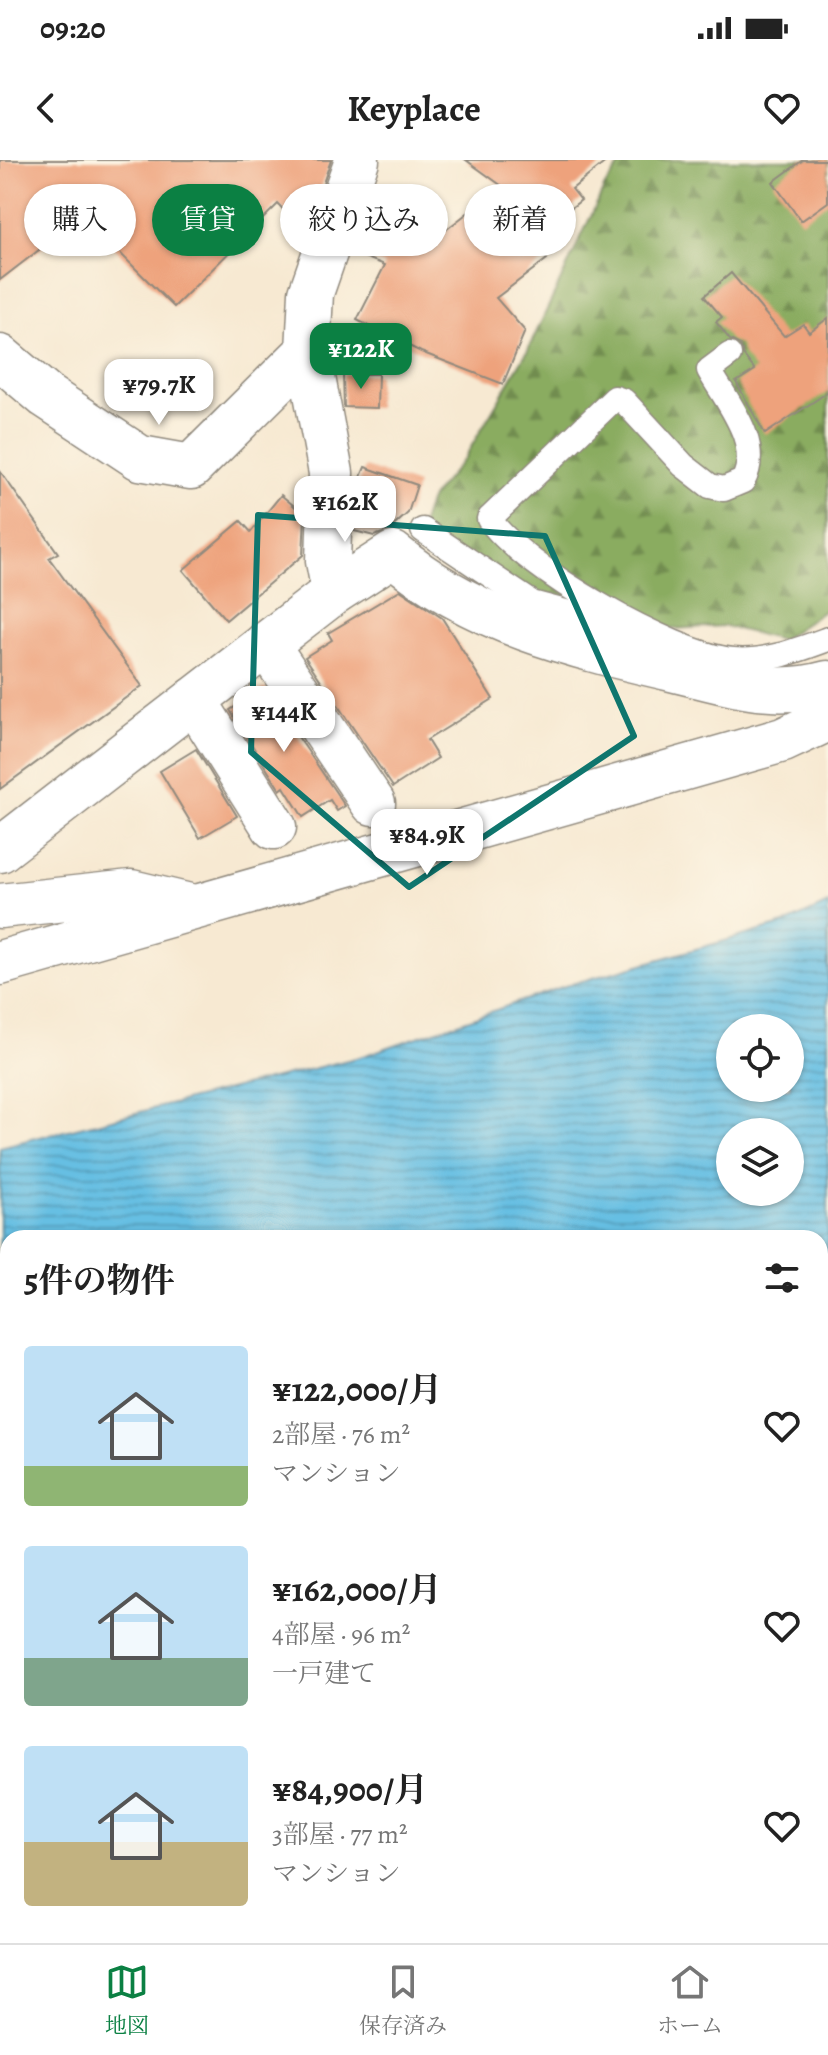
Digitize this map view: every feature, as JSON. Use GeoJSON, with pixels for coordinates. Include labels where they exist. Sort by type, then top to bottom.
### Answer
{"type":"FeatureCollection","features":[{"type":"Feature","properties":{"kind":"street"},"geometry":{"type":"LineString","coordinates":[[334,592],[328,561],[331,473],[308,351],[311,293],[357,160]]}},
{"type":"Feature","properties":{"kind":"street"},"geometry":{"type":"LineString","coordinates":[[0,357],[46,396],[140,458],[191,467],[308,351]]}},
{"type":"Feature","properties":{"kind":"street"},"geometry":{"type":"LineString","coordinates":[[0,850],[334,592],[393,554],[428,583],[477,609],[578,647],[767,692],[828,683]]}},
{"type":"Feature","properties":{"kind":"street"},"geometry":{"type":"LineString","coordinates":[[266,644],[373,803]]}},
{"type":"Feature","properties":{"kind":"street"},"geometry":{"type":"LineString","coordinates":[[194,700],[274,827]]}},
{"type":"Feature","properties":{"kind":"street"},"geometry":{"type":"LineString","coordinates":[[0,963],[783,740],[828,719]]}},
{"type":"Feature","properties":{"kind":"street"},"geometry":{"type":"LineString","coordinates":[[0,906],[131,892],[196,907]]}},
{"type":"Feature","properties":{"kind":"lane"},"geometry":{"type":"LineString","coordinates":[[663,638],[518,552],[489,519],[615,398],[624,401],[698,478],[724,489],[743,481],[752,457],[749,442],[709,370],[729,355]]}},
{"type":"Feature","properties":{"kind":"lane"},"geometry":{"type":"LineString","coordinates":[[423,530],[532,603],[733,660],[783,655],[828,639]]}},
{"type":"Feature","properties":{"kind":"highlighted area"},"geometry":{"type":"Polygon","coordinates":[[[258,515],[545,536],[634,736],[409,887],[251,752],[258,515]]]}},
{"type":"Feature","properties":{"kind":"green space"},"geometry":{"type":"Polygon","coordinates":[[[624,160],[828,160],[828,608],[781,640],[724,626],[672,629],[520,613],[427,557],[422,523],[430,499],[464,459],[528,350],[572,256],[576,256],[576,248],[605,186],[624,160]]]}},
{"type":"Feature","properties":{"kind":"water"},"geometry":{"type":"Polygon","coordinates":[[[828,904],[828,1230],[0,1230],[0,1147],[360,1057],[568,985],[785,924],[828,904]]]}},
{"type":"Feature","properties":{"kind":"building"},"geometry":{"type":"Polygon","coordinates":[[[0,160],[331,160],[323,184],[280,184],[280,206],[278,204],[264,218],[264,184],[152,184],[152,256],[225,256],[174,307],[123,256],[136,256],[136,184],[24,184],[24,256],[31,256],[0,280],[0,160]]]}},
{"type":"Feature","properties":{"kind":"building"},"geometry":{"type":"Polygon","coordinates":[[[466,160],[608,160],[576,186],[499,184],[466,160]]]}},
{"type":"Feature","properties":{"kind":"building"},"geometry":{"type":"Polygon","coordinates":[[[803,160],[828,160],[828,202],[801,221],[773,182],[803,160]]]}},
{"type":"Feature","properties":{"kind":"building"},"geometry":{"type":"Polygon","coordinates":[[[464,216],[464,256],[545,256],[547,259],[496,298],[525,331],[503,384],[421,352],[357,320],[385,265],[361,256],[448,256],[448,228],[464,216]]]}},
{"type":"Feature","properties":{"kind":"building"},"geometry":{"type":"Polygon","coordinates":[[[731,273],[784,336],[803,324],[809,332],[828,318],[828,392],[765,434],[736,382],[755,370],[740,345],[730,340],[716,322],[722,317],[704,296],[731,273]]]}},
{"type":"Feature","properties":{"kind":"building"},"geometry":{"type":"Polygon","coordinates":[[[343,374],[378,374],[377,408],[344,407],[343,374]]]}},
{"type":"Feature","properties":{"kind":"building"},"geometry":{"type":"Polygon","coordinates":[[[365,467],[417,485],[408,513],[388,531],[374,536],[354,531],[355,491],[365,467]]]}},
{"type":"Feature","properties":{"kind":"building"},"geometry":{"type":"Polygon","coordinates":[[[0,471],[58,553],[49,558],[142,686],[0,789],[0,471]]]}},
{"type":"Feature","properties":{"kind":"building"},"geometry":{"type":"Polygon","coordinates":[[[281,495],[305,515],[303,555],[226,620],[183,570],[241,521],[251,532],[281,495]]]}},
{"type":"Feature","properties":{"kind":"building"},"geometry":{"type":"Polygon","coordinates":[[[400,590],[442,618],[493,699],[427,740],[438,758],[393,787],[305,657],[332,640],[328,633],[400,590]]]}},
{"type":"Feature","properties":{"kind":"building"},"geometry":{"type":"Polygon","coordinates":[[[265,688],[345,806],[337,811],[330,800],[303,817],[284,787],[280,790],[230,710],[265,688]]]}},
{"type":"Feature","properties":{"kind":"building"},"geometry":{"type":"Polygon","coordinates":[[[196,749],[237,816],[200,838],[160,771],[196,749]]]}}]}
